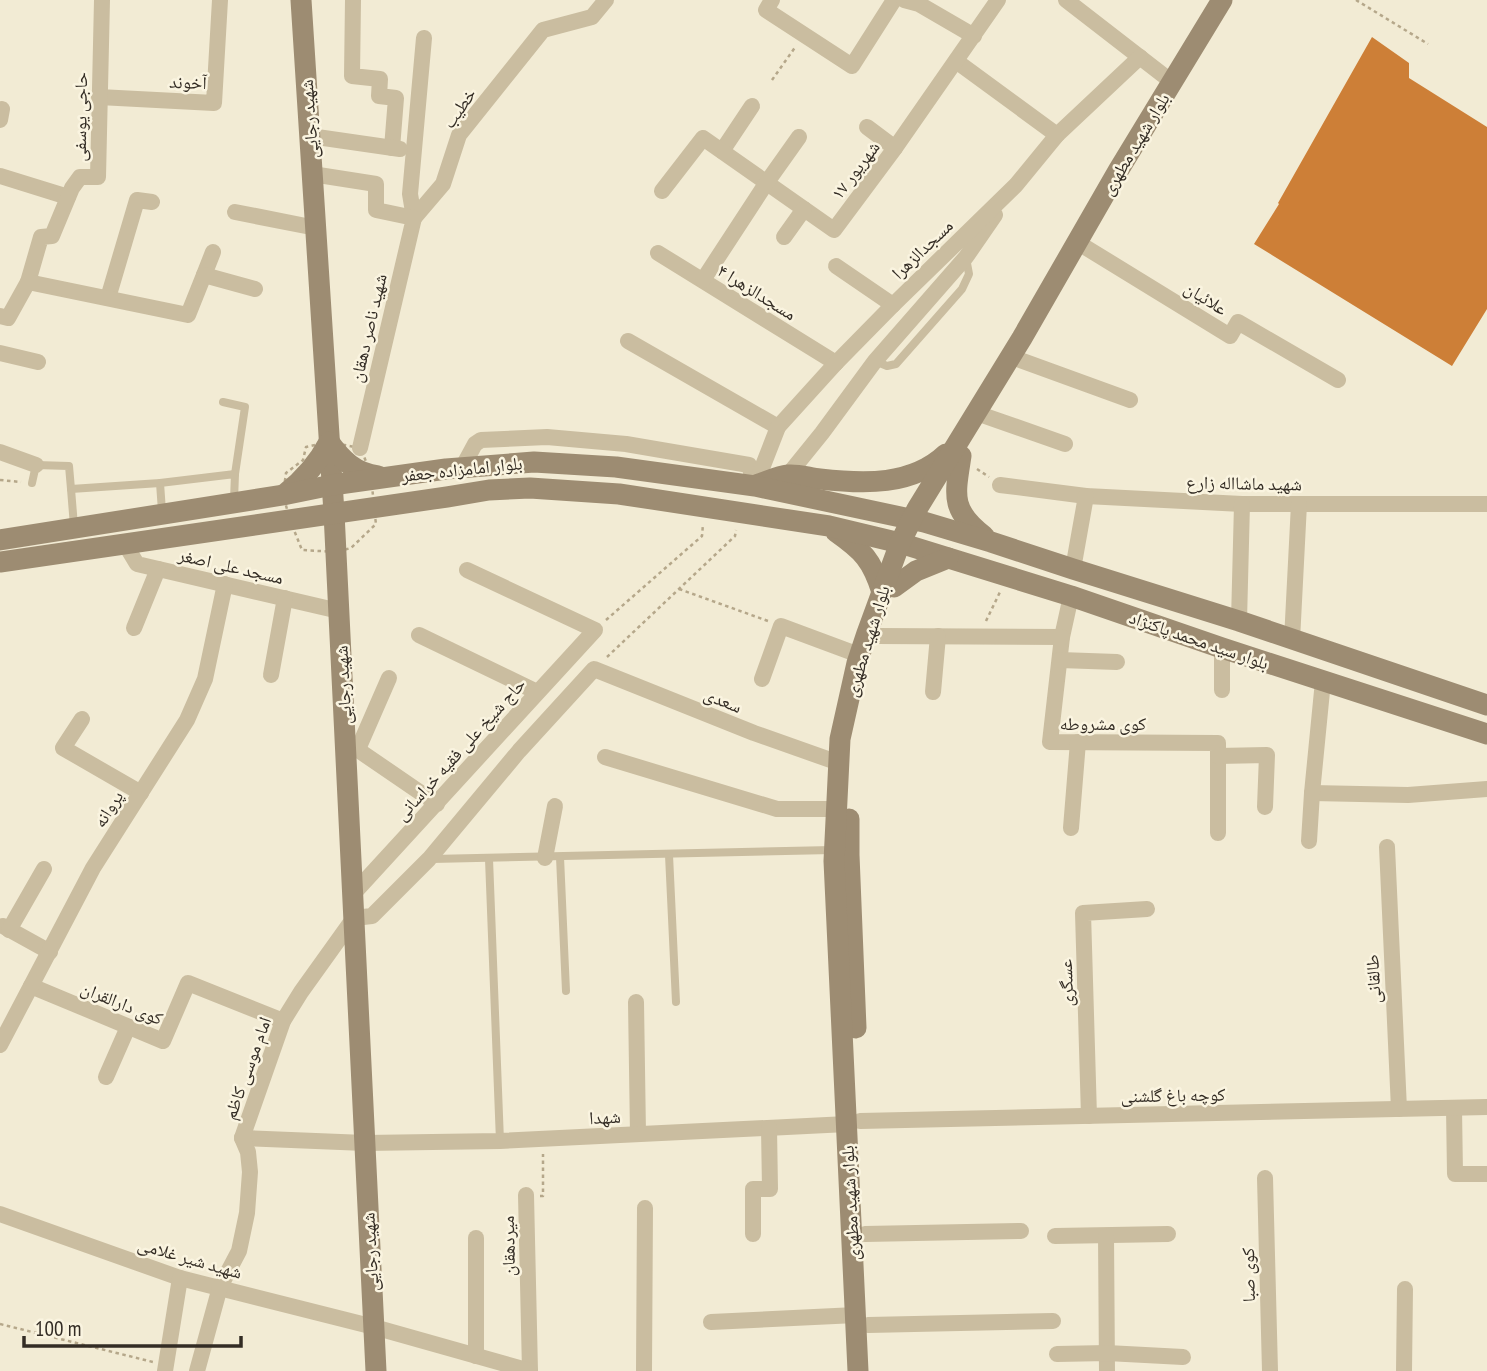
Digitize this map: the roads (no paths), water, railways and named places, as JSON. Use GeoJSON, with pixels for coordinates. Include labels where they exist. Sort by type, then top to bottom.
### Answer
{"type":"FeatureCollection","features":[{"type":"Feature","properties":{"kind":"main road","name":"شهید رجایی"},"geometry":{"type":"LineString","coordinates":[[301,0],[339,611],[351,745],[353,894],[376,1371]]}},
{"type":"Feature","properties":{"kind":"main road","name":"بلوار شهید مطهری"},"geometry":{"type":"LineString","coordinates":[[870,1371],[862,1320],[853,1123],[834,850],[840,739],[859,655],[918,521],[1222,0]]}},
{"type":"Feature","properties":{"kind":"main road","name":"بلوار شهید مطهری"},"geometry":{"type":"LineString","coordinates":[[959,450],[985,416],[1020,360],[1232,0]]}},
{"type":"Feature","properties":{"kind":"main road"},"geometry":{"type":"LineString","coordinates":[[268,523],[276,518],[274,497],[310,471],[329,442],[339,456],[352,467],[367,475],[384,477]]}},
{"type":"Feature","properties":{"kind":"main road"},"geometry":{"type":"LineString","coordinates":[[755,486],[788,475],[865,483],[888,481],[919,472],[959,450]]}},
{"type":"Feature","properties":{"kind":"main road"},"geometry":{"type":"LineString","coordinates":[[959,450],[956,484],[958,507],[972,527],[991,542]]}},
{"type":"Feature","properties":{"kind":"main road","name":"بلوار امامزاده جعفر"},"geometry":{"type":"LineString","coordinates":[[0,540],[384,477],[534,462],[616,467],[755,486],[918,521]]}},
{"type":"Feature","properties":{"kind":"main road","name":"بلوار امامزاده جعفر"},"geometry":{"type":"LineString","coordinates":[[0,562],[489,490],[530,488],[620,494],[706,506],[828,526],[906,545]]}},
{"type":"Feature","properties":{"kind":"main road"},"geometry":{"type":"LineString","coordinates":[[336,552],[341,535],[350,520],[363,509]]}},
{"type":"Feature","properties":{"kind":"main road"},"geometry":{"type":"LineString","coordinates":[[296,519],[318,533],[336,552]]}},
{"type":"Feature","properties":{"kind":"main road","name":"بلوار سید محمد پاکنژاد"},"geometry":{"type":"LineString","coordinates":[[918,521],[1239,621],[1487,705]]}},
{"type":"Feature","properties":{"kind":"main road"},"geometry":{"type":"LineString","coordinates":[[828,526],[867,557],[888,589],[916,571],[948,558]]}},
{"type":"Feature","properties":{"kind":"main road","name":"بلوار سید محمد پاکنژاد"},"geometry":{"type":"LineString","coordinates":[[906,545],[1071,596],[1263,662],[1487,734]]}},
{"type":"Feature","properties":{"kind":"main road","name":"بلوار شهید مطهری"},"geometry":{"type":"LineString","coordinates":[[859,1371],[865,1234],[853,1123],[849,786],[854,728],[888,589]]}},
{"type":"Feature","properties":{"kind":"main road"},"geometry":{"type":"LineString","coordinates":[[1263,662],[1270,632]]}},
{"type":"Feature","properties":{"kind":"street","name":"حاجی یوسفی"},"geometry":{"type":"LineString","coordinates":[[0,316],[8,318],[28,282],[41,237],[52,236],[72,188],[80,177],[98,177],[102,0]]}},
{"type":"Feature","properties":{"kind":"street","name":"آخوند"},"geometry":{"type":"LineString","coordinates":[[99,97],[214,103],[220,0]]}},
{"type":"Feature","properties":{"kind":"street"},"geometry":{"type":"LineString","coordinates":[[353,0],[352,76],[380,79],[379,96],[396,98],[392,148]]}},
{"type":"Feature","properties":{"kind":"street","name":"خطیب"},"geometry":{"type":"LineString","coordinates":[[414,218],[443,184],[459,135],[543,30],[592,17],[606,0]]}},
{"type":"Feature","properties":{"kind":"street"},"geometry":{"type":"LineString","coordinates":[[772,0],[766,10],[852,66],[894,0]]}},
{"type":"Feature","properties":{"kind":"street"},"geometry":{"type":"LineString","coordinates":[[904,0],[940,7],[974,36]]}},
{"type":"Feature","properties":{"kind":"street","name":"۱۷ شهریور"},"geometry":{"type":"LineString","coordinates":[[662,191],[703,138],[834,230],[998,0]]}},
{"type":"Feature","properties":{"kind":"street"},"geometry":{"type":"LineString","coordinates":[[1072,2],[1172,82]]}},
{"type":"Feature","properties":{"kind":"street"},"geometry":{"type":"LineString","coordinates":[[312,174],[376,184],[376,210],[414,218],[410,194],[424,38]]}},
{"type":"Feature","properties":{"kind":"street","name":"مسجدالزهرا"},"geometry":{"type":"LineString","coordinates":[[755,486],[778,427],[893,305],[1016,185],[1058,135],[1140,57]]}},
{"type":"Feature","properties":{"kind":"street"},"geometry":{"type":"LineString","coordinates":[[956,61],[1058,135]]}},
{"type":"Feature","properties":{"kind":"street"},"geometry":{"type":"LineString","coordinates":[[722,151],[752,106]]}},
{"type":"Feature","properties":{"kind":"street"},"geometry":{"type":"LineString","coordinates":[[867,128],[895,148]]}},
{"type":"Feature","properties":{"kind":"street"},"geometry":{"type":"LineString","coordinates":[[310,136],[413,150]]}},
{"type":"Feature","properties":{"kind":"street"},"geometry":{"type":"LineString","coordinates":[[703,281],[800,137]]}},
{"type":"Feature","properties":{"kind":"street"},"geometry":{"type":"LineString","coordinates":[[0,176],[68,197]]}},
{"type":"Feature","properties":{"kind":"street"},"geometry":{"type":"LineString","coordinates":[[788,475],[875,361],[966,257],[1016,185]]}},
{"type":"Feature","properties":{"kind":"street"},"geometry":{"type":"LineString","coordinates":[[108,298],[137,200],[152,202]]}},
{"type":"Feature","properties":{"kind":"street"},"geometry":{"type":"LineString","coordinates":[[784,237],[804,209]]}},
{"type":"Feature","properties":{"kind":"street"},"geometry":{"type":"LineString","coordinates":[[235,212],[316,228]]}},
{"type":"Feature","properties":{"kind":"street","name":"شهید ناصر دهقان"},"geometry":{"type":"LineString","coordinates":[[360,448],[414,218]]}},
{"type":"Feature","properties":{"kind":"street","name":"علائیان"},"geometry":{"type":"LineString","coordinates":[[1085,247],[1230,336],[1238,322],[1338,380]]}},
{"type":"Feature","properties":{"kind":"street"},"geometry":{"type":"LineString","coordinates":[[28,282],[188,314],[213,251]]}},
{"type":"Feature","properties":{"kind":"street","name":"مسجدالزهرا ۴"},"geometry":{"type":"LineString","coordinates":[[658,253],[836,363]]}},
{"type":"Feature","properties":{"kind":"street"},"geometry":{"type":"LineString","coordinates":[[836,266],[893,305]]}},
{"type":"Feature","properties":{"kind":"street"},"geometry":{"type":"LineString","coordinates":[[204,275],[255,289]]}},
{"type":"Feature","properties":{"kind":"street"},"geometry":{"type":"LineString","coordinates":[[628,341],[778,427]]}},
{"type":"Feature","properties":{"kind":"street"},"geometry":{"type":"LineString","coordinates":[[0,353],[38,362]]}},
{"type":"Feature","properties":{"kind":"street"},"geometry":{"type":"LineString","coordinates":[[1020,360],[1130,400]]}},
{"type":"Feature","properties":{"kind":"street"},"geometry":{"type":"LineString","coordinates":[[985,416],[1065,444]]}},
{"type":"Feature","properties":{"kind":"street"},"geometry":{"type":"LineString","coordinates":[[0,452],[36,465]]}},
{"type":"Feature","properties":{"kind":"street","name":"شهید ماشااله زارع"},"geometry":{"type":"LineString","coordinates":[[1000,485],[1086,496],[1242,504],[1487,504]]}},
{"type":"Feature","properties":{"kind":"street"},"geometry":{"type":"LineString","coordinates":[[1073,569],[1086,496]]}},
{"type":"Feature","properties":{"kind":"street"},"geometry":{"type":"LineString","coordinates":[[1239,621],[1242,504]]}},
{"type":"Feature","properties":{"kind":"street"},"geometry":{"type":"LineString","coordinates":[[1292,639],[1299,504]]}},
{"type":"Feature","properties":{"kind":"street","name":"مسجد علی اصغر"},"geometry":{"type":"LineString","coordinates":[[125,544],[137,564],[339,611]]}},
{"type":"Feature","properties":{"kind":"street"},"geometry":{"type":"LineString","coordinates":[[134,628],[158,569]]}},
{"type":"Feature","properties":{"kind":"street","name":"حاج شیخ علی فقیه خراسانی"},"geometry":{"type":"LineString","coordinates":[[353,894],[595,629],[467,570]]}},
{"type":"Feature","properties":{"kind":"street","name":"پروانه"},"geometry":{"type":"LineString","coordinates":[[0,1045],[93,868],[187,720],[205,680],[225,584]]}},
{"type":"Feature","properties":{"kind":"street","name":"کوی مشروطه"},"geometry":{"type":"LineString","coordinates":[[1071,596],[1062,637],[1050,742],[1219,750],[1267,755],[1265,807]]}},
{"type":"Feature","properties":{"kind":"street"},"geometry":{"type":"LineString","coordinates":[[271,675],[285,598]]}},
{"type":"Feature","properties":{"kind":"street"},"geometry":{"type":"LineString","coordinates":[[762,679],[781,626],[859,655]]}},
{"type":"Feature","properties":{"kind":"street"},"geometry":{"type":"LineString","coordinates":[[419,635],[537,692]]}},
{"type":"Feature","properties":{"kind":"street"},"geometry":{"type":"LineString","coordinates":[[877,636],[1062,637]]}},
{"type":"Feature","properties":{"kind":"street"},"geometry":{"type":"LineString","coordinates":[[933,692],[938,636]]}},
{"type":"Feature","properties":{"kind":"street"},"geometry":{"type":"LineString","coordinates":[[1222,648],[1222,690]]}},
{"type":"Feature","properties":{"kind":"street"},"geometry":{"type":"LineString","coordinates":[[1060,660],[1116,663]]}},
{"type":"Feature","properties":{"kind":"street","name":"سعدی"},"geometry":{"type":"LineString","coordinates":[[429,859],[519,751],[594,669],[754,733],[839,763]]}},
{"type":"Feature","properties":{"kind":"street"},"geometry":{"type":"LineString","coordinates":[[389,678],[351,745],[437,804]]}},
{"type":"Feature","properties":{"kind":"street"},"geometry":{"type":"LineString","coordinates":[[1309,841],[1323,681]]}},
{"type":"Feature","properties":{"kind":"street"},"geometry":{"type":"LineString","coordinates":[[82,719],[63,748],[141,793]]}},
{"type":"Feature","properties":{"kind":"street"},"geometry":{"type":"LineString","coordinates":[[1071,828],[1079,742]]}},
{"type":"Feature","properties":{"kind":"street"},"geometry":{"type":"LineString","coordinates":[[1218,833],[1219,750]]}},
{"type":"Feature","properties":{"kind":"street"},"geometry":{"type":"LineString","coordinates":[[606,757],[777,809],[836,809]]}},
{"type":"Feature","properties":{"kind":"street"},"geometry":{"type":"LineString","coordinates":[[1312,793],[1408,794],[1487,789]]}},
{"type":"Feature","properties":{"kind":"street"},"geometry":{"type":"LineString","coordinates":[[553,858],[555,806]]}},
{"type":"Feature","properties":{"kind":"street","name":"طالقانی"},"geometry":{"type":"LineString","coordinates":[[1387,847],[1399,1109]]}},
{"type":"Feature","properties":{"kind":"street"},"geometry":{"type":"LineString","coordinates":[[354,918],[372,916],[429,859]]}},
{"type":"Feature","properties":{"kind":"street"},"geometry":{"type":"LineString","coordinates":[[44,869],[5,927],[50,951]]}},
{"type":"Feature","properties":{"kind":"street","name":"عسگری"},"geometry":{"type":"LineString","coordinates":[[1089,1116],[1083,913],[1147,909]]}},
{"type":"Feature","properties":{"kind":"street","name":"امام موسی کاظم"},"geometry":{"type":"LineString","coordinates":[[197,1371],[220,1287],[239,1251],[247,1213],[250,1172],[248,1152],[242,1138],[283,1021],[300,992],[354,918]]}},
{"type":"Feature","properties":{"kind":"street","name":"کوی دارالقران"},"geometry":{"type":"LineString","coordinates":[[31,986],[163,1041],[188,983],[283,1021]]}},
{"type":"Feature","properties":{"kind":"street"},"geometry":{"type":"LineString","coordinates":[[636,1002],[638,1134]]}},
{"type":"Feature","properties":{"kind":"street"},"geometry":{"type":"LineString","coordinates":[[106,1077],[128,1027]]}},
{"type":"Feature","properties":{"kind":"street","name":"کوچه باغ گلشنی"},"geometry":{"type":"LineString","coordinates":[[853,1123],[1487,1107]]}},
{"type":"Feature","properties":{"kind":"street"},"geometry":{"type":"LineString","coordinates":[[1454,1108],[1455,1174],[1487,1174]]}},
{"type":"Feature","properties":{"kind":"street","name":"شهدا"},"geometry":{"type":"LineString","coordinates":[[242,1138],[365,1143],[500,1141],[853,1123]]}},
{"type":"Feature","properties":{"kind":"street"},"geometry":{"type":"LineString","coordinates":[[753,1234],[753,1189],[770,1189],[769,1128]]}},
{"type":"Feature","properties":{"kind":"street","name":"کوی صبا"},"geometry":{"type":"LineString","coordinates":[[1265,1178],[1270,1371]]}},
{"type":"Feature","properties":{"kind":"street","name":"میردهقان"},"geometry":{"type":"LineString","coordinates":[[526,1195],[530,1371]]}},
{"type":"Feature","properties":{"kind":"street"},"geometry":{"type":"LineString","coordinates":[[644,1371],[645,1208]]}},
{"type":"Feature","properties":{"kind":"street","name":"شهید شیر غلامی"},"geometry":{"type":"LineString","coordinates":[[0,1214],[180,1278],[374,1327],[530,1371]]}},
{"type":"Feature","properties":{"kind":"street"},"geometry":{"type":"LineString","coordinates":[[865,1234],[1021,1231]]}},
{"type":"Feature","properties":{"kind":"street"},"geometry":{"type":"LineString","coordinates":[[1055,1236],[1168,1234]]}},
{"type":"Feature","properties":{"kind":"street"},"geometry":{"type":"LineString","coordinates":[[1106,1236],[1107,1371]]}},
{"type":"Feature","properties":{"kind":"street"},"geometry":{"type":"LineString","coordinates":[[476,1238],[476,1356]]}},
{"type":"Feature","properties":{"kind":"street"},"geometry":{"type":"LineString","coordinates":[[166,1368],[180,1278]]}},
{"type":"Feature","properties":{"kind":"street"},"geometry":{"type":"LineString","coordinates":[[1404,1371],[1405,1289]]}},
{"type":"Feature","properties":{"kind":"street"},"geometry":{"type":"LineString","coordinates":[[710,1322],[1053,1321]]}},
{"type":"Feature","properties":{"kind":"street"},"geometry":{"type":"LineString","coordinates":[[1057,1354],[1107,1353],[1184,1357]]}},
{"type":"Feature","properties":{"kind":"lane"},"geometry":{"type":"LineString","coordinates":[[223,402],[246,407],[233,503]]}},
{"type":"Feature","properties":{"kind":"lane"},"geometry":{"type":"LineString","coordinates":[[32,483],[36,465],[69,466],[74,528]]}},
{"type":"Feature","properties":{"kind":"lane"},"geometry":{"type":"LineString","coordinates":[[71,489],[160,483],[235,474]]}},
{"type":"Feature","properties":{"kind":"lane"},"geometry":{"type":"LineString","coordinates":[[160,483],[162,514]]}},
{"type":"Feature","properties":{"kind":"lane"},"geometry":{"type":"LineString","coordinates":[[429,859],[834,850]]}},
{"type":"Feature","properties":{"kind":"lane"},"geometry":{"type":"LineString","coordinates":[[669,855],[676,1002]]}},
{"type":"Feature","properties":{"kind":"lane"},"geometry":{"type":"LineString","coordinates":[[553,858],[566,991]]}},
{"type":"Feature","properties":{"kind":"lane"},"geometry":{"type":"LineString","coordinates":[[489,859],[500,1141]]}}]}
